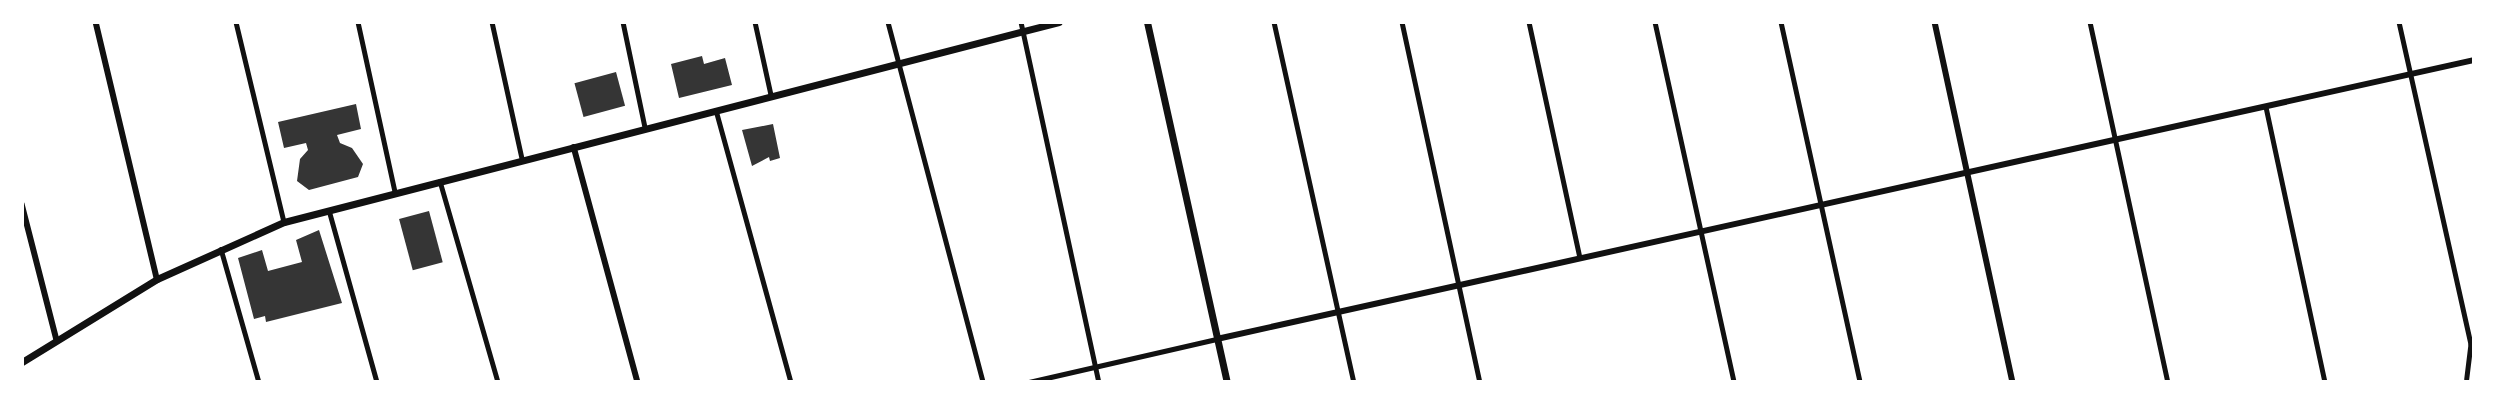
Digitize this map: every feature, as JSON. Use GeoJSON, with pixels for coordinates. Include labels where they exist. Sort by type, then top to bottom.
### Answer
{"type":"FeatureCollection","features":[{"type":"Feature","properties":{"kind":"main road"},"geometry":{"type":"LineString","coordinates":[[22,362],[157,279],[220,248],[284,222],[522,158],[574,147],[645,127],[1059,22]]}},
{"type":"Feature","properties":{"kind":"main road"},"geometry":{"type":"LineString","coordinates":[[1147,22],[1227,382]]}},
{"type":"Feature","properties":{"kind":"street"},"geometry":{"type":"LineString","coordinates":[[96,22],[157,279]]}},
{"type":"Feature","properties":{"kind":"street"},"geometry":{"type":"LineString","coordinates":[[236,22],[284,222]]}},
{"type":"Feature","properties":{"kind":"street"},"geometry":{"type":"LineString","coordinates":[[358,22],[395,191]]}},
{"type":"Feature","properties":{"kind":"street"},"geometry":{"type":"LineString","coordinates":[[492,22],[522,158]]}},
{"type":"Feature","properties":{"kind":"street"},"geometry":{"type":"LineString","coordinates":[[623,22],[645,127]]}},
{"type":"Feature","properties":{"kind":"street"},"geometry":{"type":"LineString","coordinates":[[755,22],[771,95]]}},
{"type":"Feature","properties":{"kind":"street"},"geometry":{"type":"LineString","coordinates":[[888,22],[897,64],[983,382]]}},
{"type":"Feature","properties":{"kind":"street"},"geometry":{"type":"LineString","coordinates":[[1021,22],[1099,382]]}},
{"type":"Feature","properties":{"kind":"street"},"geometry":{"type":"LineString","coordinates":[[1274,22],[1354,382]]}},
{"type":"Feature","properties":{"kind":"street"},"geometry":{"type":"LineString","coordinates":[[1402,22],[1480,382]]}},
{"type":"Feature","properties":{"kind":"street"},"geometry":{"type":"LineString","coordinates":[[1530,22],[1580,257]]}},
{"type":"Feature","properties":{"kind":"street"},"geometry":{"type":"LineString","coordinates":[[1655,22],[1734,382]]}},
{"type":"Feature","properties":{"kind":"street"},"geometry":{"type":"LineString","coordinates":[[1781,22],[1860,382]]}},
{"type":"Feature","properties":{"kind":"street"},"geometry":{"type":"LineString","coordinates":[[1935,22],[2014,382]]}},
{"type":"Feature","properties":{"kind":"street"},"geometry":{"type":"LineString","coordinates":[[2090,22],[2168,382]]}},
{"type":"Feature","properties":{"kind":"street"},"geometry":{"type":"LineString","coordinates":[[2400,22],[2470,344],[2468,379]]}},
{"type":"Feature","properties":{"kind":"street"},"geometry":{"type":"LineString","coordinates":[[1029,382],[1459,286],[1580,257],[2474,60]]}},
{"type":"Feature","properties":{"kind":"street"},"geometry":{"type":"LineString","coordinates":[[2266,107],[2325,382]]}},
{"type":"Feature","properties":{"kind":"street"},"geometry":{"type":"LineString","coordinates":[[716,110],[790,382]]}},
{"type":"Feature","properties":{"kind":"street"},"geometry":{"type":"LineString","coordinates":[[574,147],[638,382]]}},
{"type":"Feature","properties":{"kind":"street"},"geometry":{"type":"LineString","coordinates":[[440,180],[498,382]]}},
{"type":"Feature","properties":{"kind":"street"},"geometry":{"type":"LineString","coordinates":[[22,204],[57,340]]}},
{"type":"Feature","properties":{"kind":"street"},"geometry":{"type":"LineString","coordinates":[[329,209],[377,382]]}},
{"type":"Feature","properties":{"kind":"street"},"geometry":{"type":"LineString","coordinates":[[220,248],[259,382]]}},
{"type":"Feature","properties":{"kind":"building"},"geometry":{"type":"Polygon","coordinates":[[[702,56],[704,64],[725,58],[732,85],[679,98],[671,64],[702,56]]]}},
{"type":"Feature","properties":{"kind":"building"},"geometry":{"type":"Polygon","coordinates":[[[616,72],[625,106],[584,117],[574,83],[616,72]]]}},
{"type":"Feature","properties":{"kind":"building"},"geometry":{"type":"Polygon","coordinates":[[[356,104],[361,129],[337,135],[340,143],[352,148],[363,164],[358,177],[309,190],[297,181],[300,159],[308,150],[306,143],[284,148],[278,122],[356,104]]]}},
{"type":"Feature","properties":{"kind":"building"},"geometry":{"type":"Polygon","coordinates":[[[773,124],[780,158],[770,161],[769,157],[752,166],[742,130],[773,124]]]}},
{"type":"Feature","properties":{"kind":"building"},"geometry":{"type":"Polygon","coordinates":[[[429,211],[443,262],[413,270],[399,219],[429,211]]]}},
{"type":"Feature","properties":{"kind":"building"},"geometry":{"type":"Polygon","coordinates":[[[319,230],[342,303],[266,322],[265,316],[254,319],[238,258],[262,250],[268,271],[302,262],[296,240],[319,230]]]}}]}
